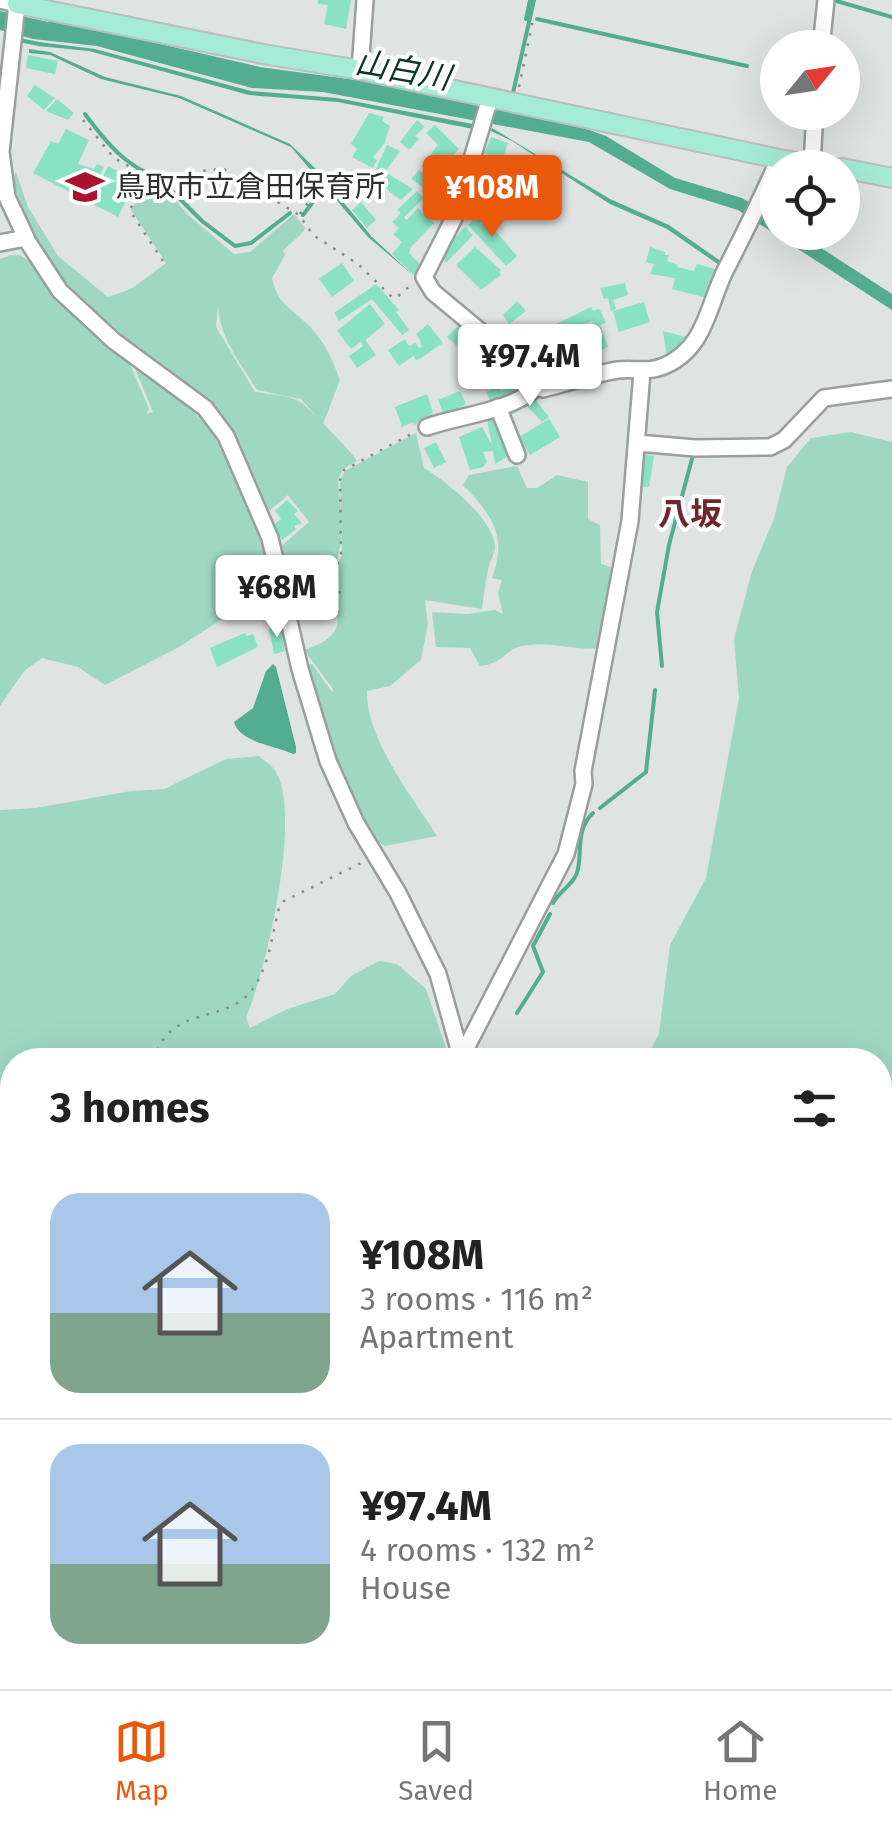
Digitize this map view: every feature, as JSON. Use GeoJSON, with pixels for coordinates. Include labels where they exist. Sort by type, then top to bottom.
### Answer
{"type":"FeatureCollection","features":[{"type":"Feature","properties":{"kind":"main road"},"geometry":{"type":"LineString","coordinates":[[13,4],[360,70],[760,155]]}},
{"type":"Feature","properties":{"kind":"main road"},"geometry":{"type":"LineString","coordinates":[[860,172],[892,178]]}},
{"type":"Feature","properties":{"kind":"street"},"geometry":{"type":"LineString","coordinates":[[360,70],[365,0]]}},
{"type":"Feature","properties":{"kind":"street"},"geometry":{"type":"LineString","coordinates":[[823,30],[826,0]]}},
{"type":"Feature","properties":{"kind":"street"},"geometry":{"type":"LineString","coordinates":[[13,4],[1,152],[6,198],[60,290],[114,342],[205,408],[226,436],[270,538],[300,669],[328,761],[356,823],[438,974],[458,1048]]}},
{"type":"Feature","properties":{"kind":"street"},"geometry":{"type":"LineString","coordinates":[[490,98],[456,216],[424,278],[433,292],[542,389],[622,369],[642,372],[673,362],[700,336],[724,274],[760,206]]}},
{"type":"Feature","properties":{"kind":"street"},"geometry":{"type":"LineString","coordinates":[[0,243],[26,238]]}},
{"type":"Feature","properties":{"kind":"street"},"geometry":{"type":"LineString","coordinates":[[467,1048],[566,854],[584,784],[583,771],[630,521],[642,372]]}},
{"type":"Feature","properties":{"kind":"street"},"geometry":{"type":"LineString","coordinates":[[427,427],[498,407],[529,395],[537,387]]}},
{"type":"Feature","properties":{"kind":"street"},"geometry":{"type":"LineString","coordinates":[[638,443],[695,448],[770,447],[784,440],[824,398],[892,389]]}},
{"type":"Feature","properties":{"kind":"street"},"geometry":{"type":"LineString","coordinates":[[498,407],[517,455]]}},
{"type":"Feature","properties":{"kind":"path"},"geometry":{"type":"LineString","coordinates":[[516,104],[533,20]]}},
{"type":"Feature","properties":{"kind":"path"},"geometry":{"type":"LineString","coordinates":[[83,120],[114,158],[159,182]]}},
{"type":"Feature","properties":{"kind":"path"},"geometry":{"type":"LineString","coordinates":[[163,261],[129,209],[141,193],[159,182],[224,169],[299,215],[314,235],[358,264],[392,297],[396,298],[426,273]]}},
{"type":"Feature","properties":{"kind":"path"},"geometry":{"type":"LineString","coordinates":[[299,215],[322,184]]}},
{"type":"Feature","properties":{"kind":"path"},"geometry":{"type":"LineString","coordinates":[[342,598],[336,586],[335,569],[341,554],[340,480],[344,470],[427,427]]}},
{"type":"Feature","properties":{"kind":"path"},"geometry":{"type":"LineString","coordinates":[[284,592],[306,591],[335,569]]}},
{"type":"Feature","properties":{"kind":"path"},"geometry":{"type":"LineString","coordinates":[[160,1048],[176,1026],[240,1002],[252,990],[266,964],[279,908],[375,855]]}},
{"type":"Feature","properties":{"kind":"shaded area"},"geometry":{"type":"Polygon","coordinates":[[[0,11],[48,22],[52,19],[260,67],[363,81],[581,127],[606,136],[675,178],[742,198],[760,209],[760,224],[738,210],[670,189],[589,142],[323,92],[252,88],[97,46],[33,39],[0,30],[0,11]]]}},
{"type":"Feature","properties":{"kind":"shaded area"},"geometry":{"type":"Polygon","coordinates":[[[39,42],[95,49],[251,91],[337,98],[478,125],[478,130],[338,102],[249,95],[89,51],[38,46],[39,42]]]}},
{"type":"Feature","properties":{"kind":"shaded area"},"geometry":{"type":"Polygon","coordinates":[[[29,49],[50,52],[105,77],[181,96],[290,144],[317,170],[372,237],[414,276],[368,237],[291,147],[179,98],[101,79],[50,55],[29,53],[29,49]]]}},
{"type":"Feature","properties":{"kind":"shaded area"},"geometry":{"type":"Polygon","coordinates":[[[492,128],[610,199],[669,225],[722,262],[719,265],[667,229],[610,204],[491,131],[492,128]]]}},
{"type":"Feature","properties":{"kind":"shaded area"},"geometry":{"type":"Polygon","coordinates":[[[16,172],[28,207],[58,256],[108,297],[131,289],[166,263],[131,210],[144,194],[162,183],[186,213],[234,254],[250,252],[294,214],[305,228],[283,251],[285,255],[272,278],[282,301],[317,335],[332,359],[340,380],[323,423],[357,461],[343,469],[338,480],[341,527],[336,562],[305,589],[293,590],[279,548],[309,522],[288,495],[267,513],[244,454],[217,413],[198,393],[108,325],[67,287],[49,263],[28,221],[11,178],[16,172]],[[218,306],[216,327],[255,392],[297,400],[316,416],[301,399],[257,390],[227,340],[218,306]]]}},
{"type":"Feature","properties":{"kind":"shaded area"},"geometry":{"type":"Polygon","coordinates":[[[800,250],[824,250],[892,294],[892,310],[800,250]]]}},
{"type":"Feature","properties":{"kind":"shaded area"},"geometry":{"type":"Polygon","coordinates":[[[11,255],[28,260],[49,292],[129,362],[149,409],[146,414],[153,412],[133,364],[204,423],[238,480],[275,585],[179,647],[105,685],[78,667],[42,658],[24,671],[0,706],[0,259],[11,255]]]}},
{"type":"Feature","properties":{"kind":"shaded area"},"geometry":{"type":"Polygon","coordinates":[[[851,432],[892,442],[892,1048],[651,1048],[659,1034],[670,945],[706,878],[739,698],[734,639],[787,467],[811,438],[851,432]]]}},
{"type":"Feature","properties":{"kind":"shaded area"},"geometry":{"type":"Polygon","coordinates":[[[416,433],[424,468],[479,514],[495,548],[482,609],[425,600],[428,624],[421,660],[390,686],[367,691],[368,709],[382,747],[437,836],[385,846],[375,840],[330,750],[307,665],[312,664],[333,693],[304,650],[334,632],[336,611],[315,608],[298,615],[293,592],[306,591],[334,571],[336,581],[342,555],[340,480],[345,471],[416,433]]]}},
{"type":"Feature","properties":{"kind":"shaded area"},"geometry":{"type":"Polygon","coordinates":[[[517,466],[527,488],[537,488],[557,475],[588,482],[588,519],[600,525],[601,564],[616,569],[602,648],[522,646],[480,666],[470,648],[436,647],[432,612],[468,614],[495,610],[503,614],[498,593],[502,580],[492,578],[498,538],[482,506],[463,485],[469,475],[517,466]]]}},
{"type":"Feature","properties":{"kind":"shaded area"},"geometry":{"type":"Polygon","coordinates":[[[273,664],[296,747],[293,754],[250,739],[234,722],[253,708],[266,671],[273,664]]]}},
{"type":"Feature","properties":{"kind":"shaded area"},"geometry":{"type":"Polygon","coordinates":[[[259,756],[276,772],[283,793],[285,823],[278,894],[263,966],[246,1017],[250,1028],[287,1009],[335,994],[351,976],[379,961],[397,964],[426,989],[446,1048],[0,1048],[0,810],[164,789],[226,759],[259,756]]]}},
{"type":"Feature","properties":{"kind":"building"},"geometry":{"type":"Polygon","coordinates":[[[318,0],[351,0],[346,29],[324,24],[328,5],[318,4],[318,0]]]}},
{"type":"Feature","properties":{"kind":"building"},"geometry":{"type":"Polygon","coordinates":[[[28,55],[58,61],[55,74],[26,68],[28,55]]]}},
{"type":"Feature","properties":{"kind":"building"},"geometry":{"type":"Polygon","coordinates":[[[35,85],[55,98],[44,110],[27,96],[35,85]]]}},
{"type":"Feature","properties":{"kind":"building"},"geometry":{"type":"Polygon","coordinates":[[[57,99],[74,113],[68,120],[46,111],[57,99]]]}},
{"type":"Feature","properties":{"kind":"building"},"geometry":{"type":"Polygon","coordinates":[[[369,113],[384,117],[382,121],[390,126],[384,144],[373,157],[377,160],[373,168],[352,157],[357,149],[351,144],[369,113]]]}},
{"type":"Feature","properties":{"kind":"building"},"geometry":{"type":"Polygon","coordinates":[[[417,120],[425,127],[415,136],[419,139],[409,150],[400,142],[417,120]]]}},
{"type":"Feature","properties":{"kind":"building"},"geometry":{"type":"Polygon","coordinates":[[[435,125],[459,149],[434,177],[422,166],[438,145],[426,133],[435,125]]]}},
{"type":"Feature","properties":{"kind":"building"},"geometry":{"type":"Polygon","coordinates":[[[66,129],[89,140],[78,164],[94,169],[97,164],[104,167],[100,175],[103,176],[108,166],[136,180],[118,217],[33,173],[51,141],[58,144],[66,129]]]}},
{"type":"Feature","properties":{"kind":"building"},"geometry":{"type":"Polygon","coordinates":[[[491,137],[508,143],[502,160],[484,153],[491,137]]]}},
{"type":"Feature","properties":{"kind":"building"},"geometry":{"type":"Polygon","coordinates":[[[387,145],[400,151],[385,172],[413,189],[401,200],[380,181],[384,176],[375,171],[387,145]]]}},
{"type":"Feature","properties":{"kind":"building"},"geometry":{"type":"Polygon","coordinates":[[[451,166],[464,170],[452,208],[411,179],[419,170],[445,188],[451,166]]]}},
{"type":"Feature","properties":{"kind":"building"},"geometry":{"type":"Polygon","coordinates":[[[417,191],[424,198],[404,217],[407,220],[418,208],[434,223],[411,247],[409,253],[423,267],[414,275],[392,254],[402,242],[393,234],[399,228],[392,222],[401,213],[397,210],[417,191]]]}},
{"type":"Feature","properties":{"kind":"building"},"geometry":{"type":"Polygon","coordinates":[[[361,202],[376,220],[367,228],[352,210],[361,202]]]}},
{"type":"Feature","properties":{"kind":"building"},"geometry":{"type":"Polygon","coordinates":[[[480,213],[517,256],[506,266],[468,225],[480,213]]]}},
{"type":"Feature","properties":{"kind":"building"},"geometry":{"type":"Polygon","coordinates":[[[465,227],[473,235],[446,263],[439,255],[465,227]]]}},
{"type":"Feature","properties":{"kind":"building"},"geometry":{"type":"Polygon","coordinates":[[[475,247],[501,270],[501,275],[481,290],[456,265],[475,247]]]}},
{"type":"Feature","properties":{"kind":"building"},"geometry":{"type":"Polygon","coordinates":[[[650,247],[665,252],[669,255],[667,261],[677,267],[694,271],[697,264],[715,269],[707,298],[672,289],[675,278],[650,274],[654,264],[646,262],[650,247]]]}},
{"type":"Feature","properties":{"kind":"building"},"geometry":{"type":"Polygon","coordinates":[[[342,263],[354,281],[332,297],[319,279],[342,263]]]}},
{"type":"Feature","properties":{"kind":"building"},"geometry":{"type":"Polygon","coordinates":[[[625,283],[628,295],[613,300],[616,309],[611,311],[600,288],[625,283]]]}},
{"type":"Feature","properties":{"kind":"building"},"geometry":{"type":"Polygon","coordinates":[[[376,284],[399,310],[396,312],[409,330],[402,335],[372,299],[339,321],[334,313],[376,284]]]}},
{"type":"Feature","properties":{"kind":"building"},"geometry":{"type":"Polygon","coordinates":[[[517,301],[526,311],[509,324],[503,315],[517,301]]]}},
{"type":"Feature","properties":{"kind":"building"},"geometry":{"type":"Polygon","coordinates":[[[644,302],[650,322],[619,332],[613,311],[644,302]]]}},
{"type":"Feature","properties":{"kind":"building"},"geometry":{"type":"Polygon","coordinates":[[[370,304],[385,324],[365,340],[376,355],[357,368],[349,356],[363,346],[361,342],[351,349],[337,331],[370,304]]]}},
{"type":"Feature","properties":{"kind":"building"},"geometry":{"type":"Polygon","coordinates":[[[591,307],[593,311],[599,309],[606,323],[600,325],[608,347],[579,359],[566,337],[594,325],[592,321],[561,335],[556,324],[591,307]]]}},
{"type":"Feature","properties":{"kind":"building"},"geometry":{"type":"Polygon","coordinates":[[[461,323],[472,333],[458,347],[447,337],[461,323]]]}},
{"type":"Feature","properties":{"kind":"building"},"geometry":{"type":"Polygon","coordinates":[[[428,324],[443,343],[421,358],[416,360],[413,356],[399,366],[388,350],[405,339],[409,346],[416,343],[422,347],[416,334],[428,324]]]}},
{"type":"Feature","properties":{"kind":"building"},"geometry":{"type":"Polygon","coordinates":[[[663,331],[686,337],[667,358],[663,331]]]}},
{"type":"Feature","properties":{"kind":"building"},"geometry":{"type":"Polygon","coordinates":[[[549,343],[552,359],[545,360],[551,376],[537,379],[536,370],[541,369],[539,357],[528,360],[526,349],[549,343]]]}},
{"type":"Feature","properties":{"kind":"building"},"geometry":{"type":"Polygon","coordinates":[[[495,359],[499,375],[493,376],[494,381],[470,386],[466,365],[495,359]]]}},
{"type":"Feature","properties":{"kind":"building"},"geometry":{"type":"Polygon","coordinates":[[[499,386],[501,391],[513,386],[517,396],[492,406],[486,392],[499,386]]]}},
{"type":"Feature","properties":{"kind":"building"},"geometry":{"type":"Polygon","coordinates":[[[460,391],[466,404],[444,415],[438,400],[460,391]]]}},
{"type":"Feature","properties":{"kind":"building"},"geometry":{"type":"Polygon","coordinates":[[[427,394],[433,413],[414,425],[413,422],[402,427],[395,407],[427,394]]]}},
{"type":"Feature","properties":{"kind":"building"},"geometry":{"type":"Polygon","coordinates":[[[533,397],[549,417],[542,422],[527,406],[511,415],[507,408],[533,397]]]}},
{"type":"Feature","properties":{"kind":"building"},"geometry":{"type":"Polygon","coordinates":[[[497,412],[512,454],[495,464],[493,451],[483,452],[487,462],[470,470],[459,437],[482,427],[492,445],[487,420],[479,423],[476,417],[497,412]]]}},
{"type":"Feature","properties":{"kind":"building"},"geometry":{"type":"Polygon","coordinates":[[[549,419],[560,437],[530,455],[519,437],[549,419]]]}},
{"type":"Feature","properties":{"kind":"building"},"geometry":{"type":"Polygon","coordinates":[[[436,442],[446,462],[434,468],[424,448],[436,442]]]}},
{"type":"Feature","properties":{"kind":"building"},"geometry":{"type":"Polygon","coordinates":[[[643,454],[654,456],[649,487],[639,486],[643,454]]]}},
{"type":"Feature","properties":{"kind":"building"},"geometry":{"type":"Polygon","coordinates":[[[287,500],[298,511],[294,514],[302,523],[282,540],[272,526],[281,519],[275,511],[287,500]]]}},
{"type":"Feature","properties":{"kind":"building"},"geometry":{"type":"Polygon","coordinates":[[[280,626],[285,651],[274,654],[269,628],[280,626]]]}},
{"type":"Feature","properties":{"kind":"building"},"geometry":{"type":"Polygon","coordinates":[[[245,633],[253,634],[258,647],[217,667],[210,648],[245,633]]]}},
{"type":"Feature","properties":{"kind":"waterway"},"geometry":{"type":"LineString","coordinates":[[526,19],[530,0]]}},
{"type":"Feature","properties":{"kind":"waterway"},"geometry":{"type":"LineString","coordinates":[[513,93],[534,0]]}},
{"type":"Feature","properties":{"kind":"waterway"},"geometry":{"type":"LineString","coordinates":[[833,0],[892,17]]}},
{"type":"Feature","properties":{"kind":"waterway"},"geometry":{"type":"LineString","coordinates":[[537,19],[747,66]]}},
{"type":"Feature","properties":{"kind":"waterway"},"geometry":{"type":"LineString","coordinates":[[19,40],[39,44]]}},
{"type":"Feature","properties":{"kind":"waterway"},"geometry":{"type":"LineString","coordinates":[[85,114],[129,162],[165,178]]}},
{"type":"Feature","properties":{"kind":"waterway"},"geometry":{"type":"LineString","coordinates":[[166,185],[202,221],[235,246],[251,243],[290,213]]}},
{"type":"Feature","properties":{"kind":"waterway"},"geometry":{"type":"LineString","coordinates":[[303,215],[325,186]]}},
{"type":"Feature","properties":{"kind":"waterway"},"geometry":{"type":"LineString","coordinates":[[662,666],[657,612],[669,545],[693,455]]}},
{"type":"Feature","properties":{"kind":"waterway"},"geometry":{"type":"LineString","coordinates":[[600,808],[646,772],[655,690]]}},
{"type":"Feature","properties":{"kind":"waterway"},"geometry":{"type":"LineString","coordinates":[[553,903],[577,874],[582,832],[593,813]]}},
{"type":"Feature","properties":{"kind":"waterway"},"geometry":{"type":"LineString","coordinates":[[517,1013],[543,972],[533,946],[550,914]]}},
{"type":"Feature","properties":{"kind":"place","name":"鳥取市立倉田保育所"},"geometry":{"type":"Point","coordinates":[85,187]}},
{"type":"Feature","properties":{"kind":"district","name":"八坂"},"geometry":{"type":"Point","coordinates":[690,514]}},
{"type":"Feature","properties":{"kind":"water label","name":"山白川"},"geometry":{"type":"Point","coordinates":[403,70]}}]}
